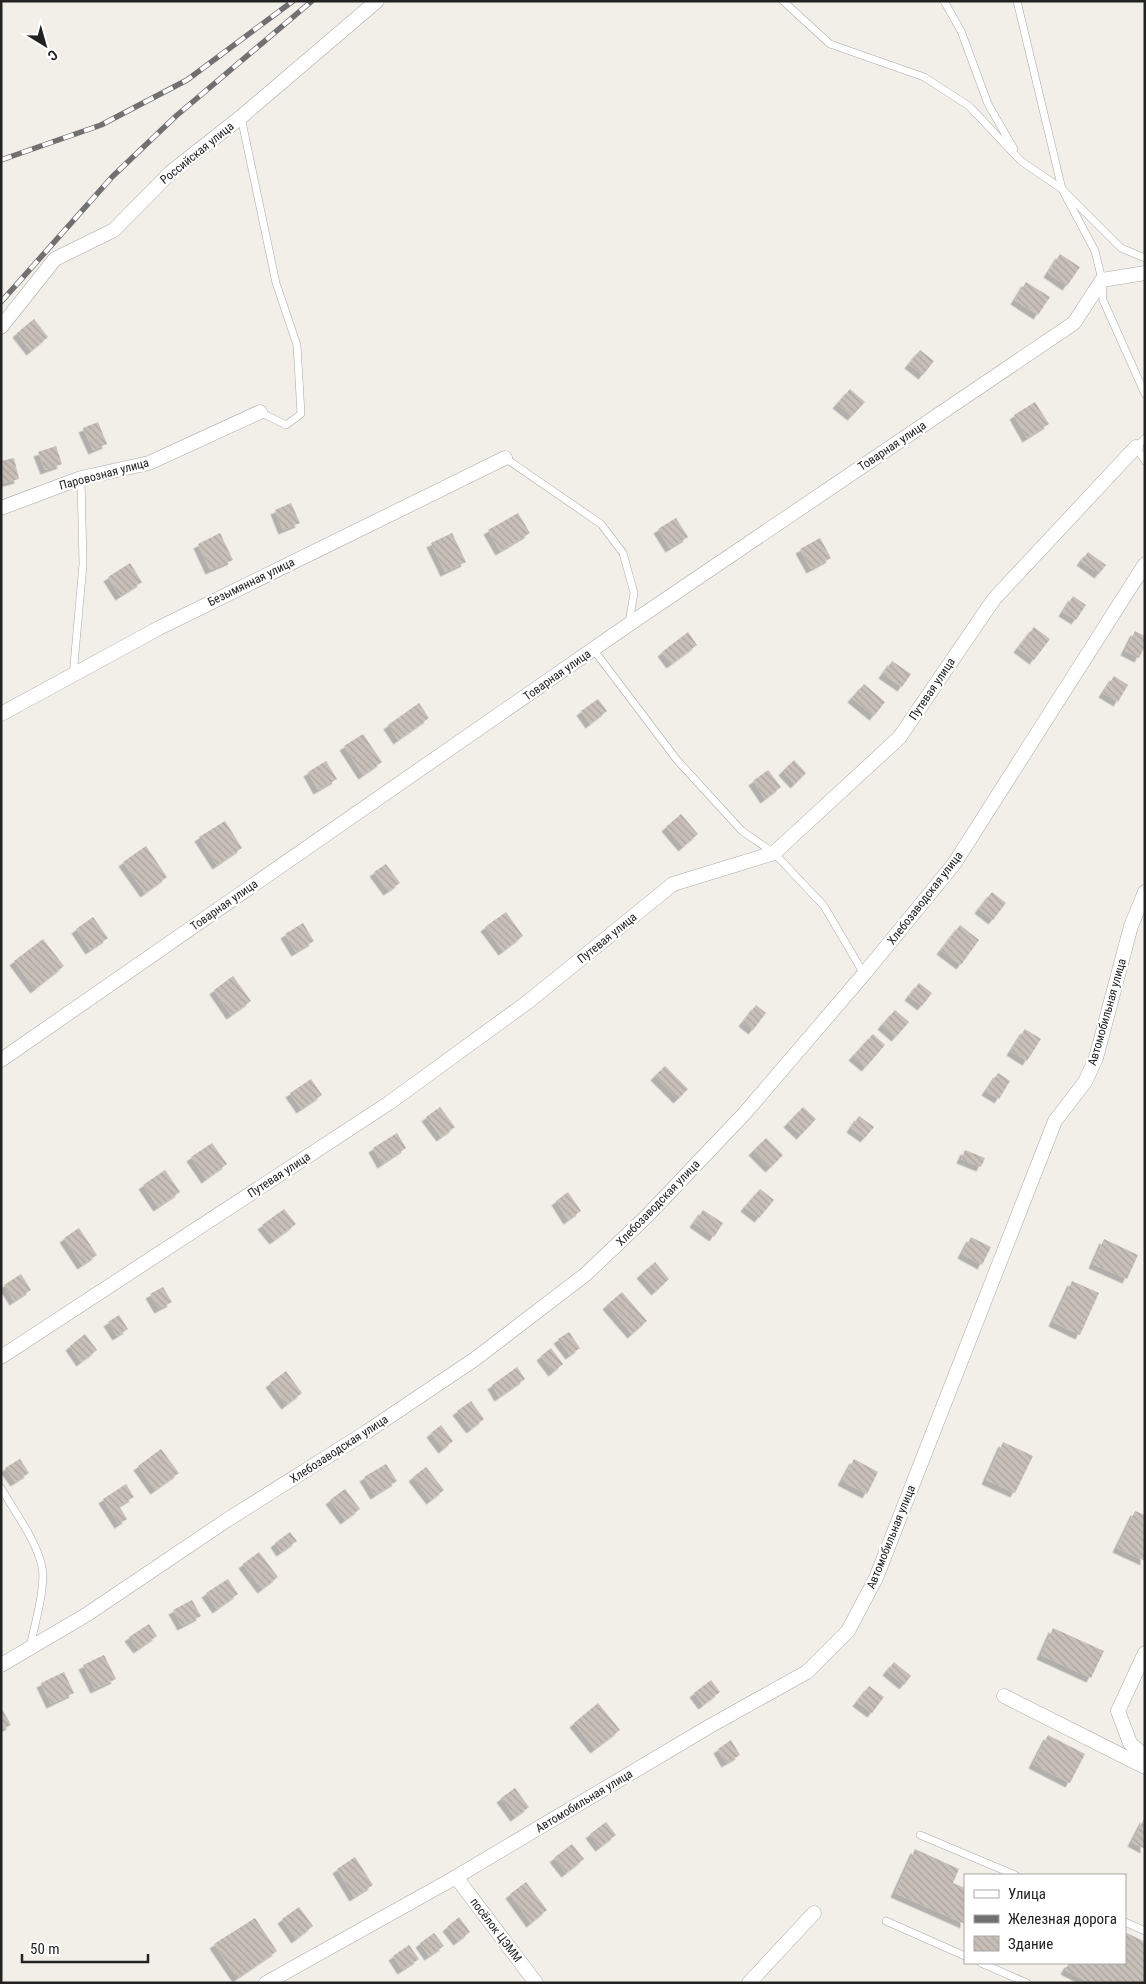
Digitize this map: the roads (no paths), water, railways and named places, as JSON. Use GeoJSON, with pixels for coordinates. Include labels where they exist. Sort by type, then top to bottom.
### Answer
{"type":"FeatureCollection","features":[{"type":"Feature","properties":{"kind":"street","name":"Российская улица"},"geometry":{"type":"LineString","coordinates":[[1,327],[55,259],[114,230],[171,172],[241,117],[377,1]]}},
{"type":"Feature","properties":{"kind":"street"},"geometry":{"type":"LineString","coordinates":[[1102,280],[1145,273]]}},
{"type":"Feature","properties":{"kind":"street","name":"Товарная улица"},"geometry":{"type":"LineString","coordinates":[[1,1060],[593,649],[1074,323],[1102,280]]}},
{"type":"Feature","properties":{"kind":"street","name":"Паровозная улица"},"geometry":{"type":"LineString","coordinates":[[1,508],[81,478],[149,463],[260,412]]}},
{"type":"Feature","properties":{"kind":"street","name":"Путевая улица"},"geometry":{"type":"LineString","coordinates":[[1,1358],[389,1103],[529,1001],[673,884],[774,853],[899,738],[994,599],[1140,443]]}},
{"type":"Feature","properties":{"kind":"street","name":"Безымянная улица"},"geometry":{"type":"LineString","coordinates":[[1,714],[73,677],[159,628],[505,458]]}},
{"type":"Feature","properties":{"kind":"street","name":"Хлебозаводская улица"},"geometry":{"type":"LineString","coordinates":[[1,1665],[86,1615],[227,1520],[381,1423],[475,1359],[586,1274],[647,1216],[744,1114],[864,974],[954,864],[1145,564]]}},
{"type":"Feature","properties":{"kind":"street","name":"Автомобильная улица"},"geometry":{"type":"LineString","coordinates":[[266,1983],[456,1877],[710,1726],[807,1672],[848,1631],[876,1578],[1055,1121],[1085,1082],[1096,1058],[1131,926],[1145,892]]}},
{"type":"Feature","properties":{"kind":"street"},"geometry":{"type":"LineString","coordinates":[[1145,1652],[1118,1711],[1130,1742],[1145,1757]]}},
{"type":"Feature","properties":{"kind":"street"},"geometry":{"type":"LineString","coordinates":[[1004,1696],[1145,1767]]}},
{"type":"Feature","properties":{"kind":"street","name":"посёлок ЦЭММ"},"geometry":{"type":"LineString","coordinates":[[456,1877],[536,1983]]}},
{"type":"Feature","properties":{"kind":"street"},"geometry":{"type":"LineString","coordinates":[[749,1983],[814,1913]]}},
{"type":"Feature","properties":{"kind":"lane"},"geometry":{"type":"LineString","coordinates":[[783,1],[830,44],[924,77],[969,106],[1021,161],[1062,189],[1121,248],[1145,258]]}},
{"type":"Feature","properties":{"kind":"lane"},"geometry":{"type":"LineString","coordinates":[[944,1],[961,31],[988,104],[1021,161]]}},
{"type":"Feature","properties":{"kind":"lane"},"geometry":{"type":"LineString","coordinates":[[1017,1],[1062,189],[1095,251],[1102,280],[1103,300],[1145,394]]}},
{"type":"Feature","properties":{"kind":"lane"},"geometry":{"type":"LineString","coordinates":[[241,117],[276,283],[296,345],[301,414],[286,425],[260,412]]}},
{"type":"Feature","properties":{"kind":"lane"},"geometry":{"type":"LineString","coordinates":[[1140,443],[1145,461]]}},
{"type":"Feature","properties":{"kind":"lane"},"geometry":{"type":"LineString","coordinates":[[505,458],[602,524],[623,553],[634,593],[628,625]]}},
{"type":"Feature","properties":{"kind":"lane"},"geometry":{"type":"LineString","coordinates":[[73,677],[83,564],[81,478]]}},
{"type":"Feature","properties":{"kind":"lane"},"geometry":{"type":"LineString","coordinates":[[593,649],[677,760],[742,831],[774,853],[824,906],[864,974]]}},
{"type":"Feature","properties":{"kind":"lane"},"geometry":{"type":"LineString","coordinates":[[1,1488],[36,1550],[42,1568],[42,1584],[30,1648]]}},
{"type":"Feature","properties":{"kind":"lane"},"geometry":{"type":"LineString","coordinates":[[920,1835],[1012,1874]]}},
{"type":"Feature","properties":{"kind":"lane"},"geometry":{"type":"LineString","coordinates":[[886,1921],[964,1956]]}},
{"type":"Feature","properties":{"kind":"lane"},"geometry":{"type":"LineString","coordinates":[[1126,1922],[1145,1931]]}},
{"type":"Feature","properties":{"kind":"lane"},"geometry":{"type":"LineString","coordinates":[[983,1964],[1027,1983]]}},
{"type":"Feature","properties":{"kind":"railway"},"geometry":{"type":"LineString","coordinates":[[1,160],[101,125],[187,80],[293,1]]}},
{"type":"Feature","properties":{"kind":"railway"},"geometry":{"type":"LineString","coordinates":[[1,302],[112,177],[176,116],[312,1]]}}]}
